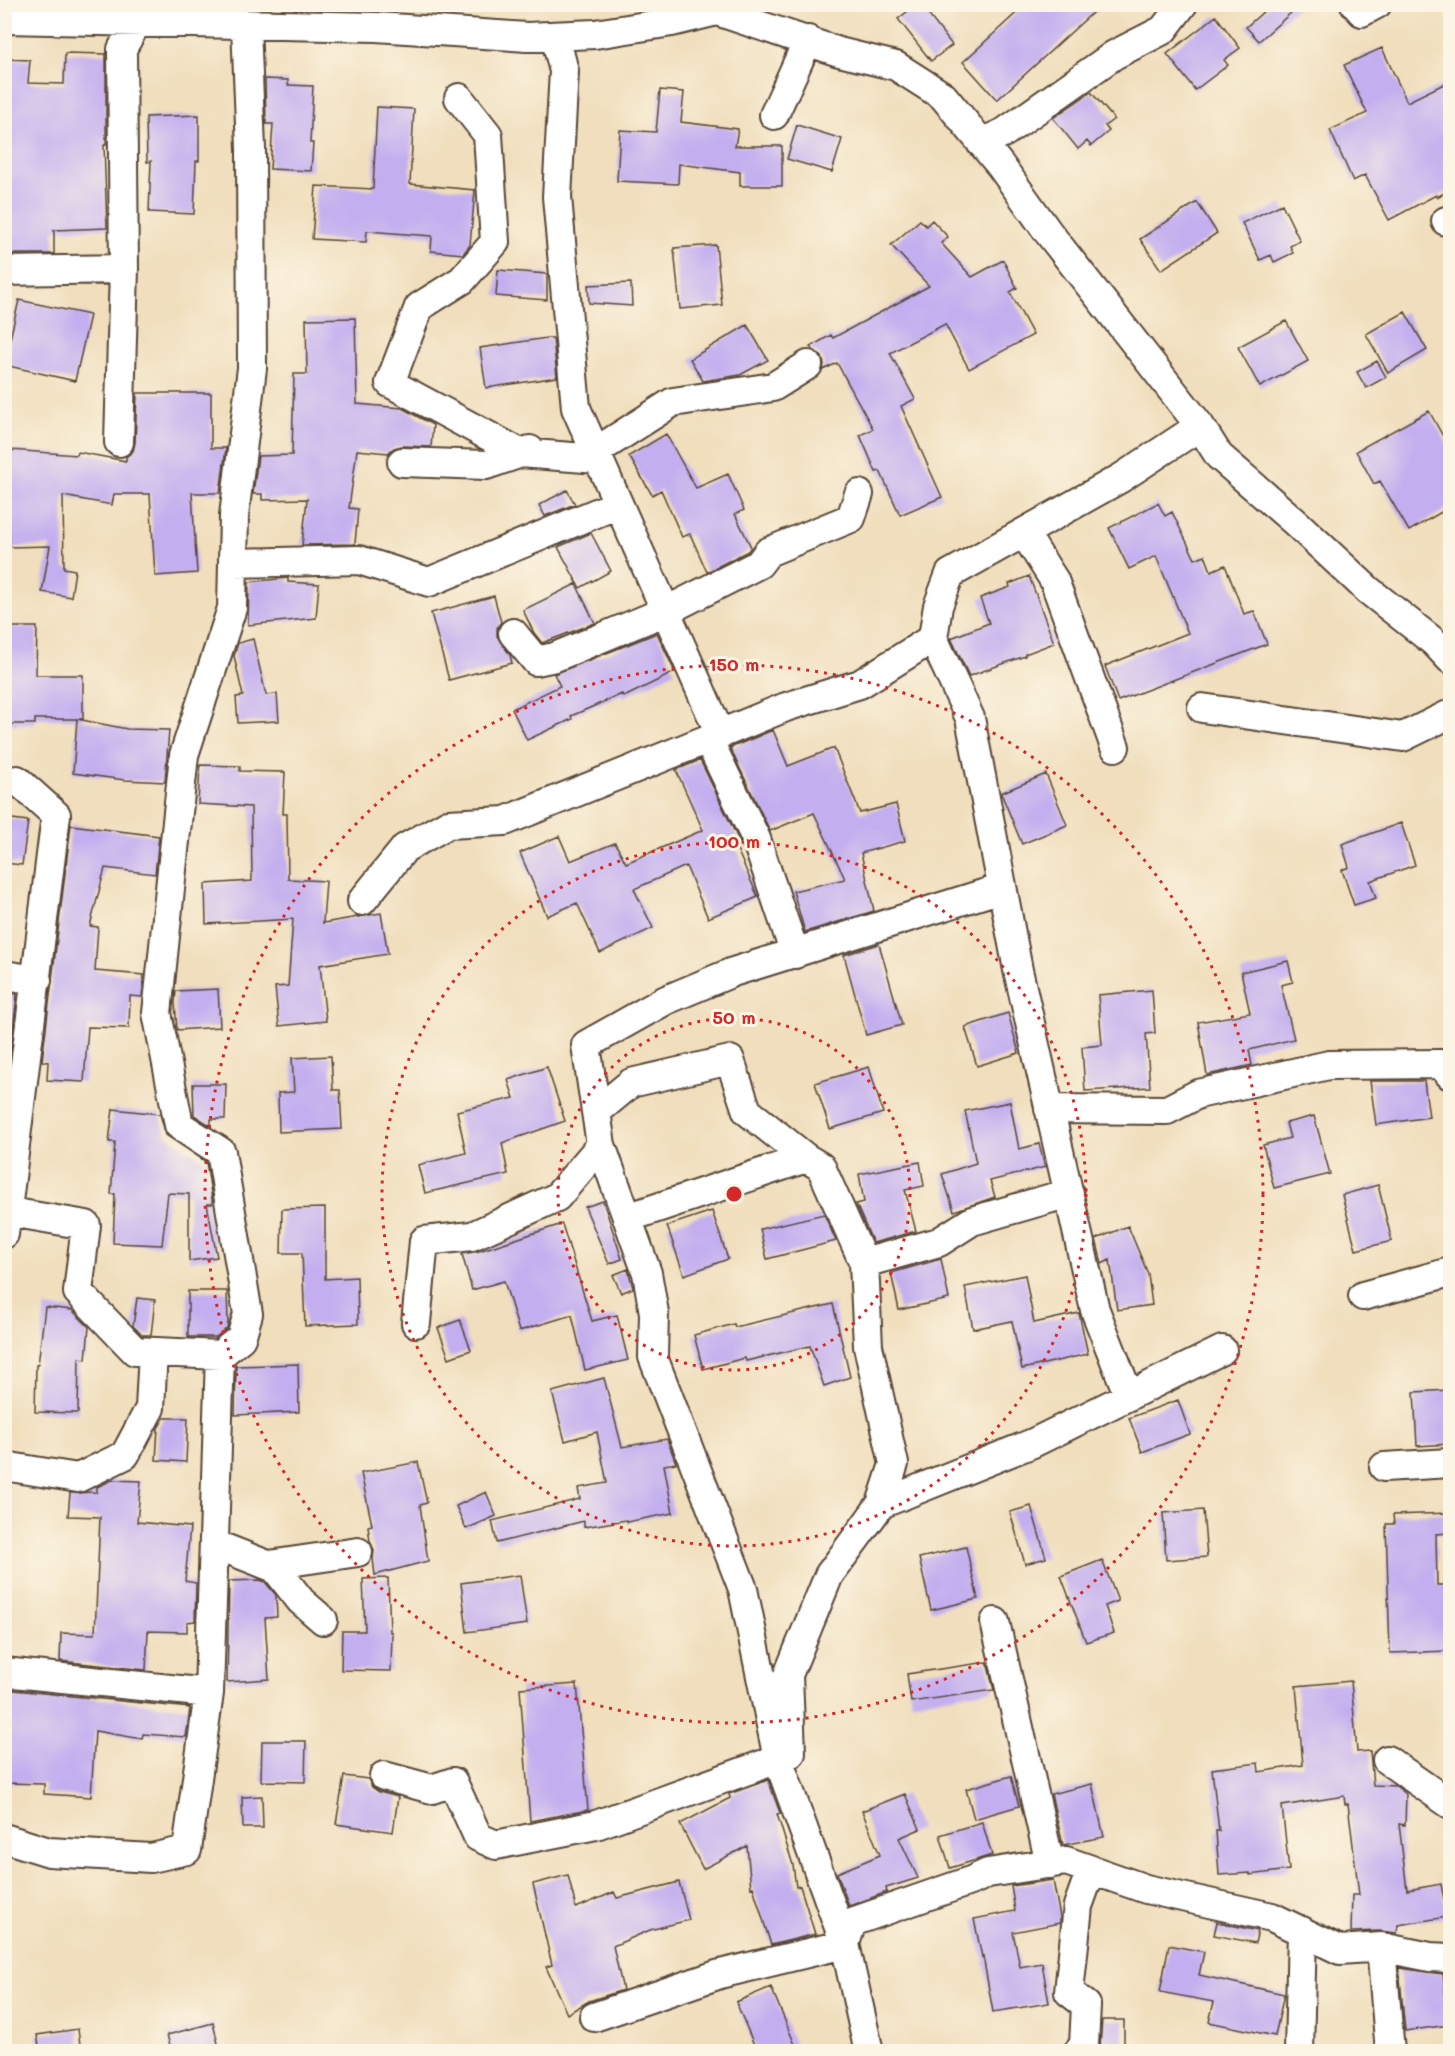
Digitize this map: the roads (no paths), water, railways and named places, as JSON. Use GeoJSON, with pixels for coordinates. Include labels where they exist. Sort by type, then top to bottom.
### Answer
{"type":"FeatureCollection","features":[{"type":"Feature","properties":{"kind":"street"},"geometry":{"type":"LineString","coordinates":[[981,143],[1005,132],[1114,55],[1163,30],[1183,4]]}},
{"type":"Feature","properties":{"kind":"street"},"geometry":{"type":"LineString","coordinates":[[1355,4],[1362,12],[1377,4]]}},
{"type":"Feature","properties":{"kind":"street"},"geometry":{"type":"LineString","coordinates":[[4,19],[137,13],[246,25],[377,16],[527,37],[617,31],[672,22],[720,8],[839,52],[896,66],[943,96],[1200,426],[1219,456],[1368,590],[1434,642],[1450,659]]}},
{"type":"Feature","properties":{"kind":"street"},"geometry":{"type":"LineString","coordinates":[[119,442],[124,269],[122,49],[137,13]]}},
{"type":"Feature","properties":{"kind":"street"},"geometry":{"type":"LineString","coordinates":[[4,782],[17,780],[56,815],[6,1219],[86,1225],[78,1292],[135,1351],[220,1355],[241,1338],[248,1314],[221,1152],[178,1125],[157,1013],[184,755],[232,608],[234,516],[252,368],[251,149],[246,25]]}},
{"type":"Feature","properties":{"kind":"street"},"geometry":{"type":"LineString","coordinates":[[555,36],[564,71],[557,197],[576,408],[666,610],[756,839],[795,954]]}},
{"type":"Feature","properties":{"kind":"street"},"geometry":{"type":"LineString","coordinates":[[774,115],[808,40]]}},
{"type":"Feature","properties":{"kind":"street"},"geometry":{"type":"LineString","coordinates":[[459,98],[488,135],[495,242],[462,280],[419,308],[390,383],[520,453]]}},
{"type":"Feature","properties":{"kind":"street"},"geometry":{"type":"LineString","coordinates":[[4,271],[124,269]]}},
{"type":"Feature","properties":{"kind":"street"},"geometry":{"type":"LineString","coordinates":[[402,462],[486,465],[520,453],[593,447],[672,402],[773,387],[808,365]]}},
{"type":"Feature","properties":{"kind":"street"},"geometry":{"type":"LineString","coordinates":[[1129,1396],[1095,1310],[1018,970],[970,718],[933,638],[938,606],[950,574],[1121,478],[1200,426]]}},
{"type":"Feature","properties":{"kind":"street"},"geometry":{"type":"LineString","coordinates":[[513,633],[536,661],[555,657],[666,610],[759,564],[768,552],[851,518],[859,494]]}},
{"type":"Feature","properties":{"kind":"street"},"geometry":{"type":"LineString","coordinates":[[233,563],[359,560],[429,582],[618,504]]}},
{"type":"Feature","properties":{"kind":"street"},"geometry":{"type":"LineString","coordinates":[[1024,533],[1054,580],[1115,747]]}},
{"type":"Feature","properties":{"kind":"street"},"geometry":{"type":"LineString","coordinates":[[362,901],[405,848],[448,824],[505,821],[786,707],[860,684],[933,638]]}},
{"type":"Feature","properties":{"kind":"street"},"geometry":{"type":"LineString","coordinates":[[1202,708],[1403,737],[1450,714]]}},
{"type":"Feature","properties":{"kind":"street"},"geometry":{"type":"LineString","coordinates":[[869,2052],[844,1944],[778,1759],[743,1589],[653,1357],[654,1313],[647,1273],[601,1145],[586,1045],[666,1000],[733,972],[1002,888]]}},
{"type":"Feature","properties":{"kind":"street"},"geometry":{"type":"LineString","coordinates":[[4,975],[37,980]]}},
{"type":"Feature","properties":{"kind":"street"},"geometry":{"type":"LineString","coordinates":[[596,1112],[631,1083],[730,1060],[747,1111],[806,1158],[821,1167],[864,1263],[868,1346],[894,1464],[881,1504],[829,1575],[788,1676],[792,1798]]}},
{"type":"Feature","properties":{"kind":"street"},"geometry":{"type":"LineString","coordinates":[[1049,1109],[1167,1110],[1198,1094],[1329,1065],[1441,1065],[1450,1075]]}},
{"type":"Feature","properties":{"kind":"street"},"geometry":{"type":"LineString","coordinates":[[416,1323],[424,1241],[472,1236],[556,1197],[601,1145]]}},
{"type":"Feature","properties":{"kind":"street"},"geometry":{"type":"LineString","coordinates":[[627,1218],[806,1158]]}},
{"type":"Feature","properties":{"kind":"street"},"geometry":{"type":"LineString","coordinates":[[864,1263],[939,1242],[972,1221],[1069,1193]]}},
{"type":"Feature","properties":{"kind":"street"},"geometry":{"type":"LineString","coordinates":[[1363,1296],[1450,1272]]}},
{"type":"Feature","properties":{"kind":"street"},"geometry":{"type":"LineString","coordinates":[[881,1504],[1033,1443],[1222,1350]]}},
{"type":"Feature","properties":{"kind":"street"},"geometry":{"type":"LineString","coordinates":[[4,1466],[78,1478],[125,1455],[150,1408],[153,1352]]}},
{"type":"Feature","properties":{"kind":"street"},"geometry":{"type":"LineString","coordinates":[[4,1838],[49,1852],[150,1858],[187,1850],[209,1693],[220,1355]]}},
{"type":"Feature","properties":{"kind":"street"},"geometry":{"type":"LineString","coordinates":[[1384,1467],[1450,1463]]}},
{"type":"Feature","properties":{"kind":"street"},"geometry":{"type":"LineString","coordinates":[[214,1544],[275,1568],[301,1600],[323,1620]]}},
{"type":"Feature","properties":{"kind":"street"},"geometry":{"type":"LineString","coordinates":[[269,1565],[358,1552]]}},
{"type":"Feature","properties":{"kind":"street"},"geometry":{"type":"LineString","coordinates":[[995,1622],[1050,1864]]}},
{"type":"Feature","properties":{"kind":"street"},"geometry":{"type":"LineString","coordinates":[[4,1672],[209,1693]]}},
{"type":"Feature","properties":{"kind":"street"},"geometry":{"type":"LineString","coordinates":[[384,1776],[432,1788],[453,1782],[478,1837],[496,1845],[596,1825],[778,1759]]}},
{"type":"Feature","properties":{"kind":"street"},"geometry":{"type":"LineString","coordinates":[[1387,1760],[1450,1804]]}},
{"type":"Feature","properties":{"kind":"street"},"geometry":{"type":"LineString","coordinates":[[844,1944],[852,1922],[988,1874],[1066,1861],[1146,1889],[1272,1917],[1340,1950],[1381,1947],[1430,1958],[1450,1958]]}},
{"type":"Feature","properties":{"kind":"street"},"geometry":{"type":"LineString","coordinates":[[1078,2052],[1084,2045],[1086,2006],[1069,1992],[1077,1906],[1091,1870]]}},
{"type":"Feature","properties":{"kind":"street"},"geometry":{"type":"LineString","coordinates":[[1299,2052],[1302,1931]]}},
{"type":"Feature","properties":{"kind":"street"},"geometry":{"type":"LineString","coordinates":[[594,2017],[720,1974],[844,1944]]}},
{"type":"Feature","properties":{"kind":"street"},"geometry":{"type":"LineString","coordinates":[[1381,1947],[1390,2052]]}}]}
